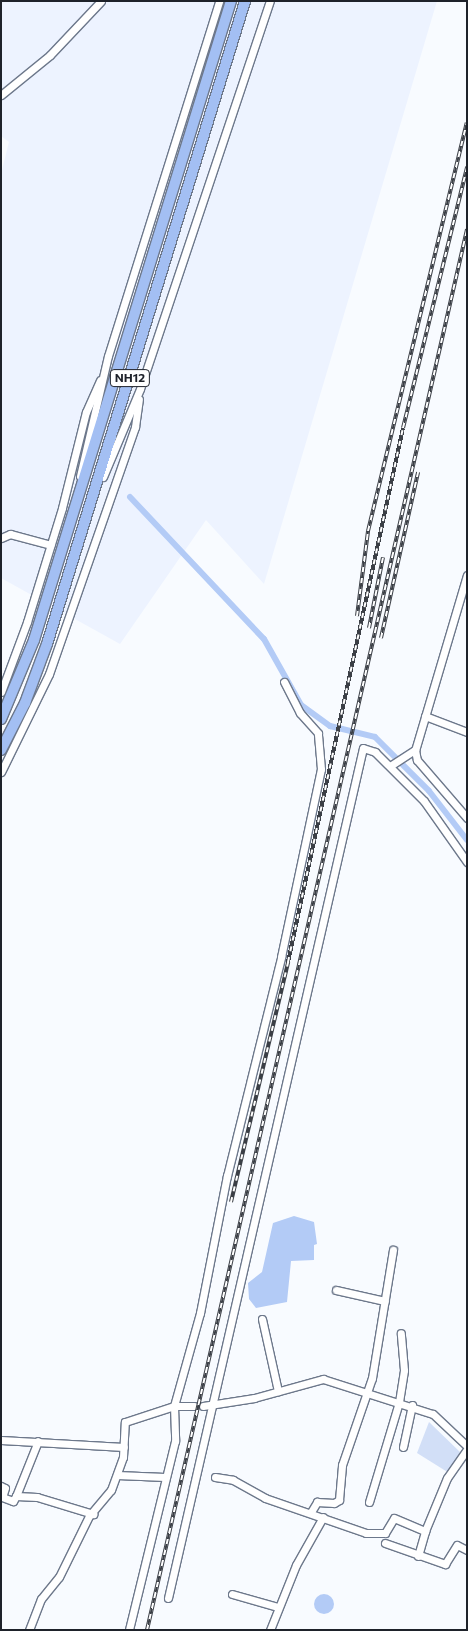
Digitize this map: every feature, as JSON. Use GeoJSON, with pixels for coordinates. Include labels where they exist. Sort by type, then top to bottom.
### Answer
{"type":"FeatureCollection","features":[{"type":"Feature","properties":{"kind":"highway","name":"NH12"},"geometry":{"type":"LineString","coordinates":[[1,720],[34,640],[231,1]]}},
{"type":"Feature","properties":{"kind":"highway","name":"NH12"},"geometry":{"type":"LineString","coordinates":[[1,750],[25,703],[47,644],[94,498],[245,1]]}},
{"type":"Feature","properties":{"kind":"street"},"geometry":{"type":"LineString","coordinates":[[1,95],[50,55],[101,1]]}},
{"type":"Feature","properties":{"kind":"street"},"geometry":{"type":"LineString","coordinates":[[72,518],[105,371],[220,1]]}},
{"type":"Feature","properties":{"kind":"street"},"geometry":{"type":"LineString","coordinates":[[94,498],[140,389],[270,1]]}},
{"type":"Feature","properties":{"kind":"street"},"geometry":{"type":"LineString","coordinates":[[1,692],[51,545],[86,412],[105,371]]}},
{"type":"Feature","properties":{"kind":"street"},"geometry":{"type":"LineString","coordinates":[[1,772],[33,714],[55,659],[135,427],[140,389]]}},
{"type":"Feature","properties":{"kind":"street"},"geometry":{"type":"LineString","coordinates":[[1,538],[10,534],[51,545]]}},
{"type":"Feature","properties":{"kind":"street"},"geometry":{"type":"LineString","coordinates":[[467,575],[415,750],[417,760],[467,818]]}},
{"type":"Feature","properties":{"kind":"street"},"geometry":{"type":"LineString","coordinates":[[1,678],[10,670]]}},
{"type":"Feature","properties":{"kind":"street"},"geometry":{"type":"LineString","coordinates":[[129,1630],[174,1441],[174,1406],[204,1294],[227,1176],[281,957],[321,769],[318,733],[300,714],[284,682]]}},
{"type":"Feature","properties":{"kind":"street"},"geometry":{"type":"LineString","coordinates":[[425,716],[467,732]]}},
{"type":"Feature","properties":{"kind":"street"},"geometry":{"type":"LineString","coordinates":[[168,1598],[206,1406],[363,748],[390,766],[424,802],[467,862]]}},
{"type":"Feature","properties":{"kind":"street"},"geometry":{"type":"LineString","coordinates":[[390,766],[415,750]]}},
{"type":"Feature","properties":{"kind":"street"},"geometry":{"type":"LineString","coordinates":[[311,1512],[316,1502],[334,1503],[339,1500],[342,1465],[368,1392],[393,1250]]}},
{"type":"Feature","properties":{"kind":"street"},"geometry":{"type":"LineString","coordinates":[[336,1290],[385,1300]]}},
{"type":"Feature","properties":{"kind":"street"},"geometry":{"type":"LineString","coordinates":[[262,1319],[278,1391]]}},
{"type":"Feature","properties":{"kind":"street"},"geometry":{"type":"LineString","coordinates":[[369,1502],[398,1402],[404,1370],[401,1334]]}},
{"type":"Feature","properties":{"kind":"street"},"geometry":{"type":"LineString","coordinates":[[206,1406],[278,1391],[323,1379],[412,1405],[433,1414],[467,1448],[447,1478],[425,1531],[418,1556]]}},
{"type":"Feature","properties":{"kind":"street"},"geometry":{"type":"LineString","coordinates":[[403,1447],[412,1405]]}},
{"type":"Feature","properties":{"kind":"street"},"geometry":{"type":"LineString","coordinates":[[30,1630],[41,1599],[55,1584],[93,1514],[117,1475],[124,1447],[124,1422],[174,1406],[194,1406]]}},
{"type":"Feature","properties":{"kind":"street"},"geometry":{"type":"LineString","coordinates":[[1,1440],[124,1447]]}},
{"type":"Feature","properties":{"kind":"street"},"geometry":{"type":"LineString","coordinates":[[1,1486],[5,1488],[2,1497],[13,1501],[38,1441]]}},
{"type":"Feature","properties":{"kind":"street"},"geometry":{"type":"LineString","coordinates":[[117,1475],[165,1477]]}},
{"type":"Feature","properties":{"kind":"street"},"geometry":{"type":"LineString","coordinates":[[215,1477],[366,1533],[385,1533],[394,1518],[425,1531]]}},
{"type":"Feature","properties":{"kind":"street"},"geometry":{"type":"LineString","coordinates":[[16,1496],[68,1504],[93,1514]]}},
{"type":"Feature","properties":{"kind":"street"},"geometry":{"type":"LineString","coordinates":[[270,1630],[278,1607],[323,1517]]}},
{"type":"Feature","properties":{"kind":"street"},"geometry":{"type":"LineString","coordinates":[[385,1544],[445,1564],[457,1545],[467,1550]]}},
{"type":"Feature","properties":{"kind":"street"},"geometry":{"type":"LineString","coordinates":[[232,1594],[278,1607]]}},
{"type":"Feature","properties":{"kind":"shaded area"},"geometry":{"type":"Polygon","coordinates":[[[1,1],[437,1],[264,584],[206,520],[120,644],[1,578],[1,174],[9,142],[1,136],[1,1]]]}},
{"type":"Feature","properties":{"kind":"shaded area"},"geometry":{"type":"Polygon","coordinates":[[[429,1422],[460,1452],[449,1473],[417,1453],[429,1422]]]}},
{"type":"Feature","properties":{"kind":"water"},"geometry":{"type":"Polygon","coordinates":[[[294,1216],[314,1222],[317,1244],[314,1245],[314,1260],[291,1261],[287,1302],[256,1308],[249,1299],[248,1283],[262,1272],[273,1223],[294,1216]]]}},
{"type":"Feature","properties":{"kind":"water"},"geometry":{"type":"Polygon","coordinates":[[[324,1594],[331,1597],[334,1604],[331,1611],[324,1614],[317,1611],[314,1604],[317,1597],[324,1594]]]}},
{"type":"Feature","properties":{"kind":"waterway"},"geometry":{"type":"LineString","coordinates":[[130,497],[264,639],[301,705],[330,726],[375,737],[429,791],[467,840]]}},
{"type":"Feature","properties":{"kind":"railway"},"geometry":{"type":"LineString","coordinates":[[357,616],[368,531],[467,123]]}},
{"type":"Feature","properties":{"kind":"railway"},"geometry":{"type":"LineString","coordinates":[[231,1202],[288,962],[403,428],[467,167]]}},
{"type":"Feature","properties":{"kind":"railway"},"geometry":{"type":"LineString","coordinates":[[147,1630],[467,229]]}},
{"type":"Feature","properties":{"kind":"railway"},"geometry":{"type":"LineString","coordinates":[[381,638],[418,472]]}},
{"type":"Feature","properties":{"kind":"railway"},"geometry":{"type":"LineString","coordinates":[[369,628],[383,557]]}}]}
